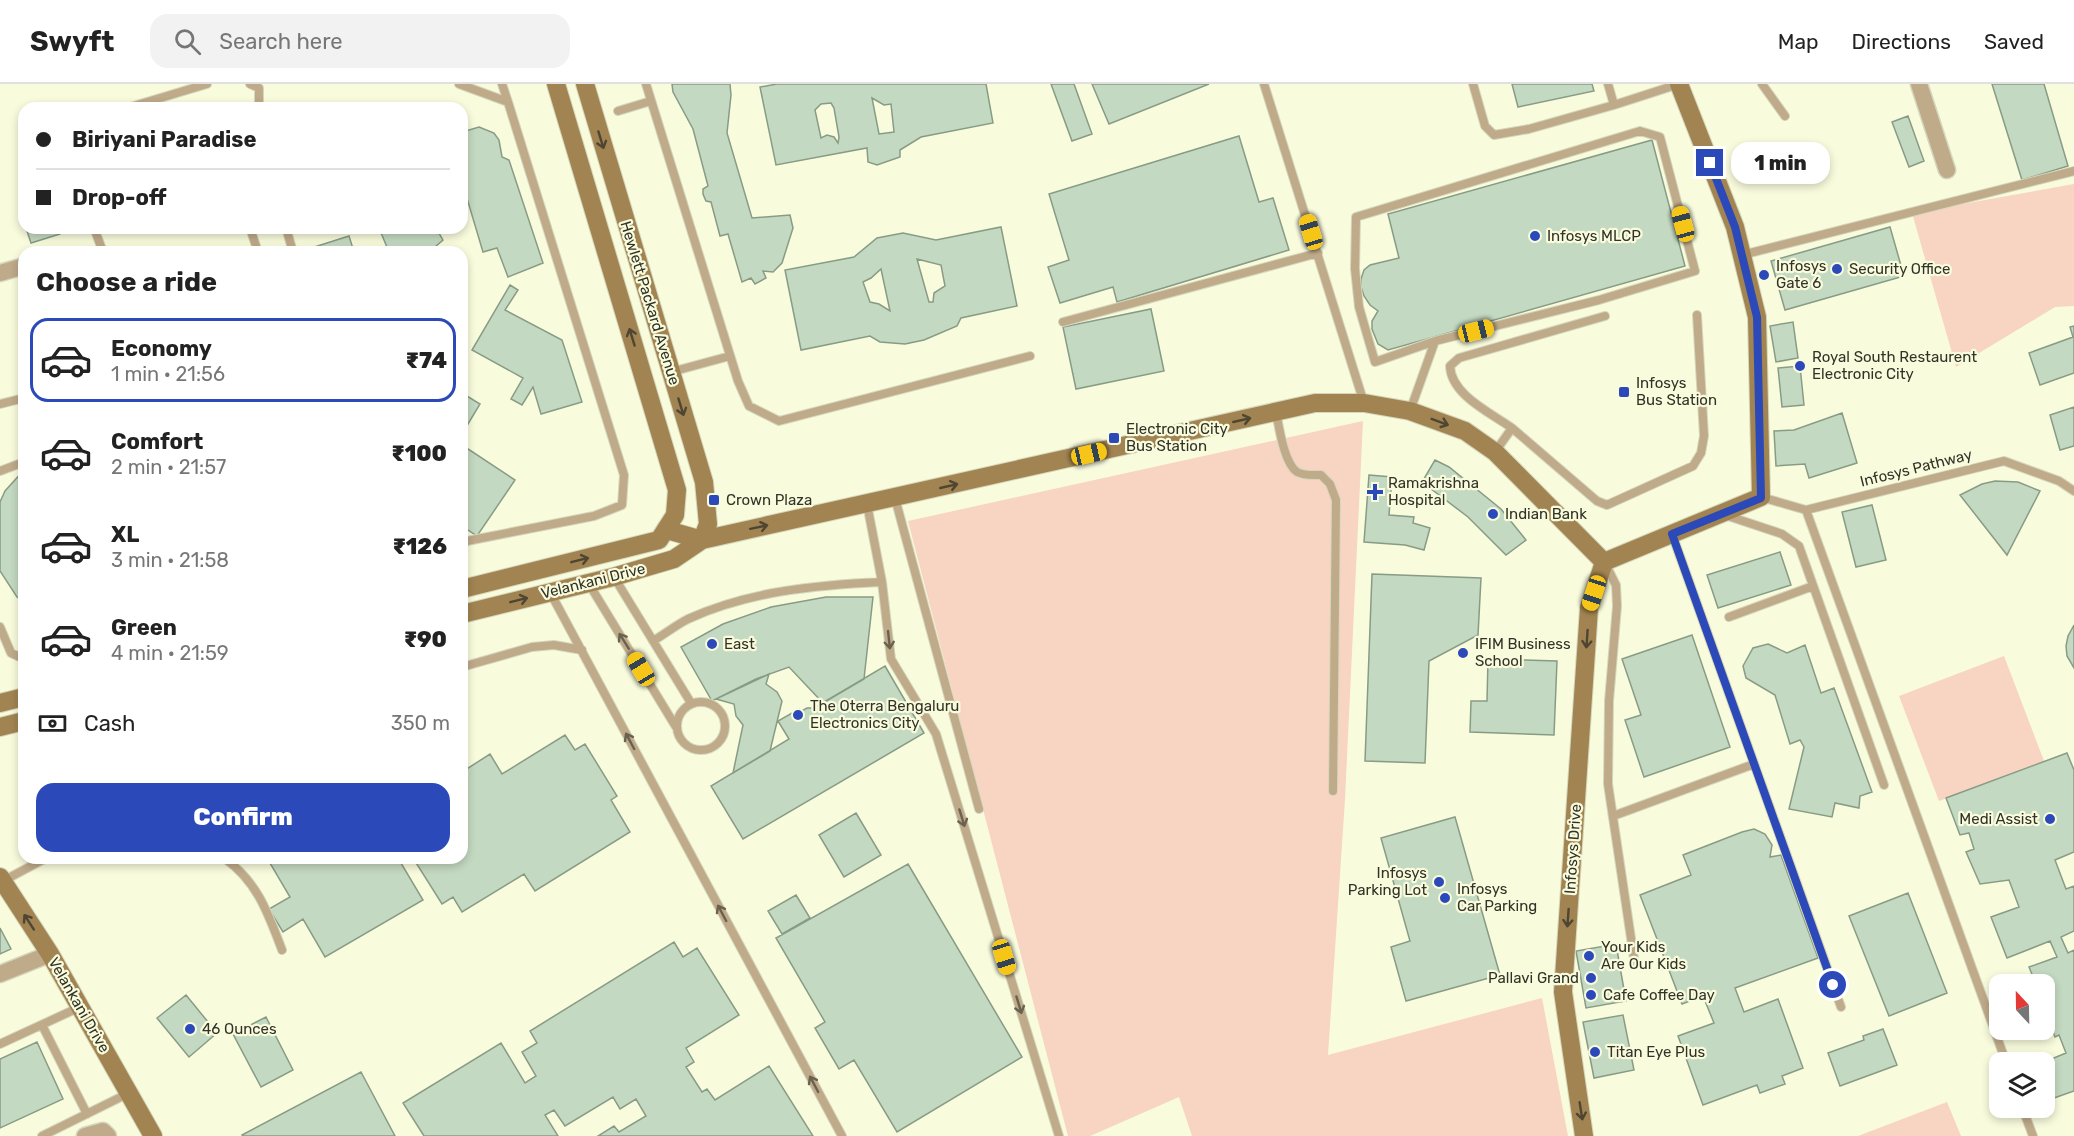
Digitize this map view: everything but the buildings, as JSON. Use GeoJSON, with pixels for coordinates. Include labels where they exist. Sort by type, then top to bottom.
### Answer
{"type":"FeatureCollection","features":[{"type":"Feature","properties":{"kind":"street","name":"Hewlett Packard Avenue"},"geometry":{"type":"LineString","coordinates":[[556,84],[677,490],[671,523]]}},
{"type":"Feature","properties":{"kind":"street","name":"Hewlett Packard Avenue"},"geometry":{"type":"LineString","coordinates":[[585,84],[704,482],[705,532]]}},
{"type":"Feature","properties":{"kind":"street"},"geometry":{"type":"LineString","coordinates":[[671,523],[705,532],[867,504],[1315,403],[1364,403],[1410,411],[1465,431],[1495,452],[1604,562],[1761,498],[1757,317],[1735,227],[1679,84]]}},
{"type":"Feature","properties":{"kind":"street"},"geometry":{"type":"LineString","coordinates":[[1919,84],[1947,170]]}},
{"type":"Feature","properties":{"kind":"street"},"geometry":{"type":"LineString","coordinates":[[0,273],[18,268]]}},
{"type":"Feature","properties":{"kind":"street","name":"Velankani Drive"},"geometry":{"type":"LineString","coordinates":[[468,588],[659,540],[671,523]]}},
{"type":"Feature","properties":{"kind":"street","name":"Velankani Drive"},"geometry":{"type":"LineString","coordinates":[[468,612],[613,577],[674,559],[705,532]]}},
{"type":"Feature","properties":{"kind":"street","name":"Infosys Drive"},"geometry":{"type":"LineString","coordinates":[[1584,1136],[1563,992],[1589,608],[1604,562]]}},
{"type":"Feature","properties":{"kind":"street"},"geometry":{"type":"LineString","coordinates":[[0,703],[18,698]]}},
{"type":"Feature","properties":{"kind":"street"},"geometry":{"type":"LineString","coordinates":[[0,727],[18,722]]}},
{"type":"Feature","properties":{"kind":"street","name":"Velankani Drive"},"geometry":{"type":"LineString","coordinates":[[1,879],[50,954],[153,1136]]}},
{"type":"Feature","properties":{"kind":"street"},"geometry":{"type":"LineString","coordinates":[[0,974],[50,954]]}},
{"type":"Feature","properties":{"kind":"street"},"geometry":{"type":"LineString","coordinates":[[85,1136],[103,1131],[108,1136]]}},
{"type":"Feature","properties":{"kind":"lane"},"geometry":{"type":"LineString","coordinates":[[147,102],[207,84]]}},
{"type":"Feature","properties":{"kind":"lane"},"geometry":{"type":"LineString","coordinates":[[459,84],[508,102]]}},
{"type":"Feature","properties":{"kind":"lane"},"geometry":{"type":"LineString","coordinates":[[468,541],[594,516],[622,505],[624,475],[502,84]]}},
{"type":"Feature","properties":{"kind":"lane"},"geometry":{"type":"LineString","coordinates":[[646,84],[738,381],[749,405],[779,421],[1030,356]]}},
{"type":"Feature","properties":{"kind":"lane"},"geometry":{"type":"LineString","coordinates":[[1264,84],[1364,403]]}},
{"type":"Feature","properties":{"kind":"lane"},"geometry":{"type":"LineString","coordinates":[[1473,84],[1485,126],[1494,135],[1529,129],[1679,84]]}},
{"type":"Feature","properties":{"kind":"lane"},"geometry":{"type":"LineString","coordinates":[[1608,84],[1614,105]]}},
{"type":"Feature","properties":{"kind":"lane"},"geometry":{"type":"LineString","coordinates":[[1762,84],[1785,116]]}},
{"type":"Feature","properties":{"kind":"lane"},"geometry":{"type":"LineString","coordinates":[[257,85],[258,102]]}},
{"type":"Feature","properties":{"kind":"lane"},"geometry":{"type":"LineString","coordinates":[[618,111],[651,100]]}},
{"type":"Feature","properties":{"kind":"lane"},"geometry":{"type":"LineString","coordinates":[[1640,131],[1660,137],[1695,271],[1599,300],[1435,341],[1375,362],[1359,307],[1355,269],[1356,217],[1640,131]]}},
{"type":"Feature","properties":{"kind":"lane"},"geometry":{"type":"LineString","coordinates":[[1742,255],[2074,171]]}},
{"type":"Feature","properties":{"kind":"lane"},"geometry":{"type":"LineString","coordinates":[[1063,322],[1318,253]]}},
{"type":"Feature","properties":{"kind":"lane"},"geometry":{"type":"LineString","coordinates":[[1605,316],[1458,358],[1450,366],[1450,376],[1456,387],[1512,428],[1597,501],[1607,506],[1693,466],[1701,453],[1704,436],[1697,315]]}},
{"type":"Feature","properties":{"kind":"lane"},"geometry":{"type":"LineString","coordinates":[[1410,411],[1435,341]]}},
{"type":"Feature","properties":{"kind":"lane"},"geometry":{"type":"LineString","coordinates":[[671,372],[730,356]]}},
{"type":"Feature","properties":{"kind":"lane"},"geometry":{"type":"LineString","coordinates":[[0,404],[18,400]]}},
{"type":"Feature","properties":{"kind":"lane"},"geometry":{"type":"LineString","coordinates":[[1276,412],[1285,452],[1295,470],[1305,475],[1321,475],[1330,484],[1335,500],[1333,791]]}},
{"type":"Feature","properties":{"kind":"lane"},"geometry":{"type":"LineString","coordinates":[[1495,452],[1512,428]]}},
{"type":"Feature","properties":{"kind":"lane","name":"Infosys Pathway"},"geometry":{"type":"LineString","coordinates":[[1761,498],[1806,510],[2004,460],[2059,481],[2074,491]]}},
{"type":"Feature","properties":{"kind":"lane"},"geometry":{"type":"LineString","coordinates":[[0,471],[18,464]]}},
{"type":"Feature","properties":{"kind":"lane"},"geometry":{"type":"LineString","coordinates":[[895,498],[979,809]]}},
{"type":"Feature","properties":{"kind":"lane"},"geometry":{"type":"LineString","coordinates":[[867,504],[882,582],[891,659],[936,734],[1059,1136]]}},
{"type":"Feature","properties":{"kind":"lane"},"geometry":{"type":"LineString","coordinates":[[1806,510],[2002,1052]]}},
{"type":"Feature","properties":{"kind":"lane"},"geometry":{"type":"LineString","coordinates":[[1722,514],[1782,534],[1798,546],[1884,785]]}},
{"type":"Feature","properties":{"kind":"lane"},"geometry":{"type":"LineString","coordinates":[[1672,534],[1841,1007]]}},
{"type":"Feature","properties":{"kind":"lane"},"geometry":{"type":"LineString","coordinates":[[1604,562],[1616,585],[1617,606],[1609,701],[1608,784],[1635,965]]}},
{"type":"Feature","properties":{"kind":"lane"},"geometry":{"type":"LineString","coordinates":[[613,577],[691,703]]}},
{"type":"Feature","properties":{"kind":"lane"},"geometry":{"type":"LineString","coordinates":[[653,642],[688,620],[749,598],[821,585],[882,582]]}},
{"type":"Feature","properties":{"kind":"lane"},"geometry":{"type":"LineString","coordinates":[[588,583],[676,727],[678,736],[684,744],[701,751],[718,744],[723,737],[725,719],[712,703],[702,701],[691,703],[683,709],[676,727]]}},
{"type":"Feature","properties":{"kind":"lane"},"geometry":{"type":"LineString","coordinates":[[1729,616],[1813,586]]}},
{"type":"Feature","properties":{"kind":"lane"},"geometry":{"type":"LineString","coordinates":[[550,592],[842,1136]]}},
{"type":"Feature","properties":{"kind":"lane"},"geometry":{"type":"LineString","coordinates":[[0,627],[11,653],[18,656]]}},
{"type":"Feature","properties":{"kind":"lane"},"geometry":{"type":"LineString","coordinates":[[468,665],[532,647],[554,645],[582,650]]}},
{"type":"Feature","properties":{"kind":"lane"},"geometry":{"type":"LineString","coordinates":[[1613,816],[1754,764]]}},
{"type":"Feature","properties":{"kind":"lane"},"geometry":{"type":"LineString","coordinates":[[1,879],[33,864]]}},
{"type":"Feature","properties":{"kind":"lane"},"geometry":{"type":"LineString","coordinates":[[232,864],[238,868],[265,904],[282,950]]}},
{"type":"Feature","properties":{"kind":"lane"},"geometry":{"type":"LineString","coordinates":[[0,1044],[80,1007]]}},
{"type":"Feature","properties":{"kind":"lane"},"geometry":{"type":"LineString","coordinates":[[42,1024],[87,1114]]}},
{"type":"Feature","properties":{"kind":"lane"},"geometry":{"type":"LineString","coordinates":[[42,1136],[129,1093]]}},
{"type":"Feature","properties":{"kind":"lane"},"geometry":{"type":"LineString","coordinates":[[2026,1118],[2033,1136]]}},
{"type":"Feature","properties":{"kind":"shaded area"},"geometry":{"type":"Polygon","coordinates":[[[2074,184],[2074,306],[2055,307],[1956,367],[1912,213],[2074,184]]]}},
{"type":"Feature","properties":{"kind":"shaded area"},"geometry":{"type":"Polygon","coordinates":[[[1363,421],[1345,799],[1328,1055],[1542,998],[1568,1136],[1192,1136],[1179,1097],[1090,1136],[1068,1136],[908,521],[1363,421]]]}},
{"type":"Feature","properties":{"kind":"shaded area"},"geometry":{"type":"Polygon","coordinates":[[[2004,656],[2044,761],[1939,801],[1899,696],[2004,656]]]}},
{"type":"Feature","properties":{"kind":"shaded area"},"geometry":{"type":"Polygon","coordinates":[[[1947,1102],[1961,1136],[1858,1136],[1947,1102]]]}},
{"type":"Feature","properties":{"kind":"place","name":"Infosys MLCP"},"geometry":{"type":"Point","coordinates":[1535,236]}},
{"type":"Feature","properties":{"kind":"place","name":"Security Office"},"geometry":{"type":"Point","coordinates":[1837,269]}},
{"type":"Feature","properties":{"kind":"place","name":"Infosys Gate 6"},"geometry":{"type":"Point","coordinates":[1764,275]}},
{"type":"Feature","properties":{"kind":"place","name":"Royal South Restaurent Electronic City"},"geometry":{"type":"Point","coordinates":[1800,366]}},
{"type":"Feature","properties":{"kind":"place","name":"Infosys Bus Station"},"geometry":{"type":"Point","coordinates":[1624,392]}},
{"type":"Feature","properties":{"kind":"place","name":"Electronic City Bus Station"},"geometry":{"type":"Point","coordinates":[1114,438]}},
{"type":"Feature","properties":{"kind":"place","name":"Ramakrishna Hospital"},"geometry":{"type":"Point","coordinates":[1375,492]}},
{"type":"Feature","properties":{"kind":"place","name":"Crown Plaza"},"geometry":{"type":"Point","coordinates":[714,500]}},
{"type":"Feature","properties":{"kind":"place","name":"Indian Bank"},"geometry":{"type":"Point","coordinates":[1493,514]}},
{"type":"Feature","properties":{"kind":"place","name":"East"},"geometry":{"type":"Point","coordinates":[712,644]}},
{"type":"Feature","properties":{"kind":"place","name":"IFIM Business School"},"geometry":{"type":"Point","coordinates":[1463,653]}},
{"type":"Feature","properties":{"kind":"place","name":"The Oterra Bengaluru Electronics City"},"geometry":{"type":"Point","coordinates":[798,715]}},
{"type":"Feature","properties":{"kind":"place","name":"Medi Assist"},"geometry":{"type":"Point","coordinates":[2050,819]}},
{"type":"Feature","properties":{"kind":"place","name":"Infosys Parking Lot"},"geometry":{"type":"Point","coordinates":[1439,882]}},
{"type":"Feature","properties":{"kind":"place","name":"Infosys Car Parking"},"geometry":{"type":"Point","coordinates":[1445,898]}},
{"type":"Feature","properties":{"kind":"place","name":"Your Kids Are Our Kids"},"geometry":{"type":"Point","coordinates":[1589,956]}},
{"type":"Feature","properties":{"kind":"place","name":"Pallavi Grand"},"geometry":{"type":"Point","coordinates":[1591,978]}},
{"type":"Feature","properties":{"kind":"place","name":"Cafe Coffee Day"},"geometry":{"type":"Point","coordinates":[1591,995]}},
{"type":"Feature","properties":{"kind":"place","name":"46 Ounces"},"geometry":{"type":"Point","coordinates":[190,1029]}},
{"type":"Feature","properties":{"kind":"place","name":"Titan Eye Plus"},"geometry":{"type":"Point","coordinates":[1595,1052]}},
{"type":"Feature","properties":{"kind":"route"},"geometry":{"type":"LineString","coordinates":[[1710,163],[1735,227],[1757,317],[1761,498],[1672,534],[1833,985]]}}]}
